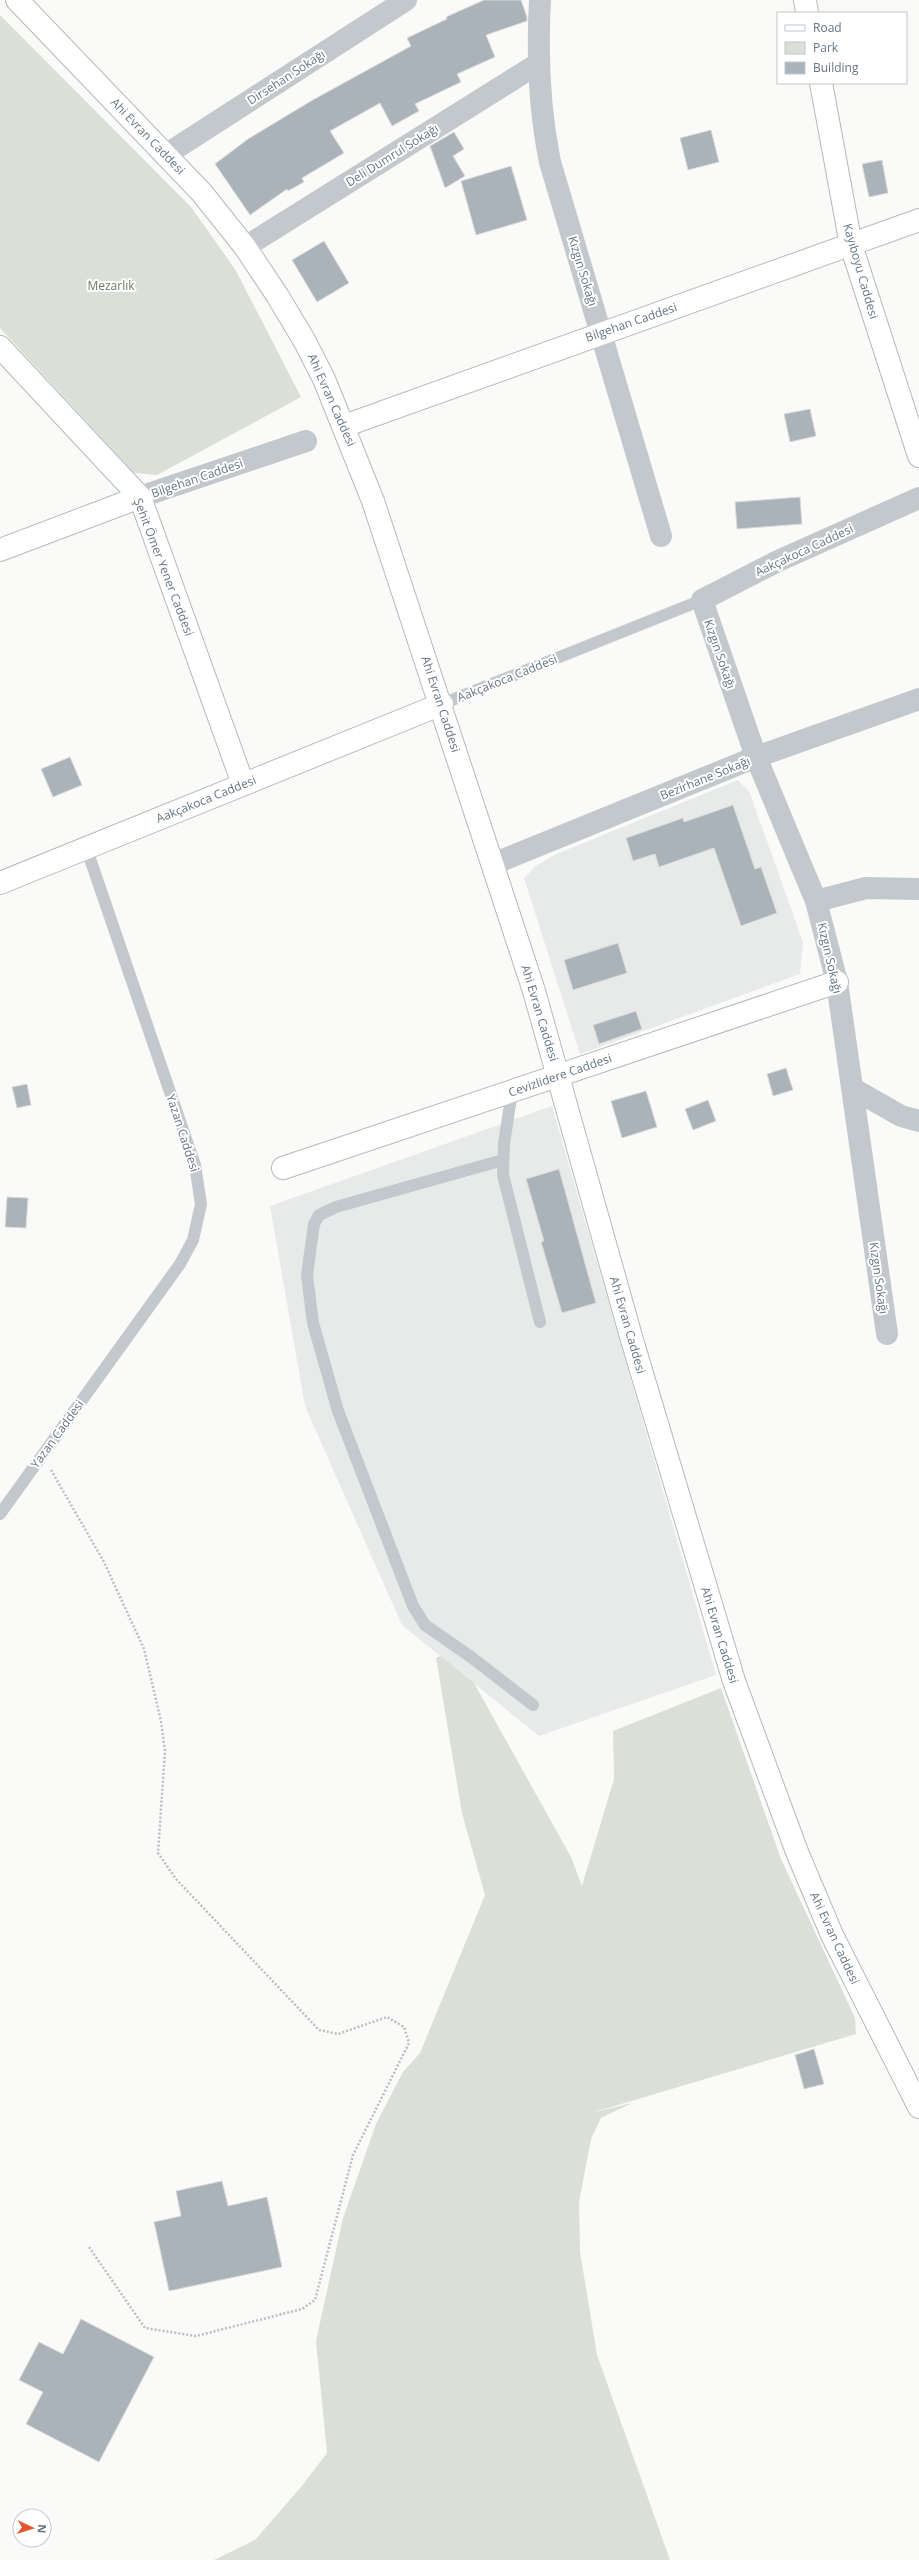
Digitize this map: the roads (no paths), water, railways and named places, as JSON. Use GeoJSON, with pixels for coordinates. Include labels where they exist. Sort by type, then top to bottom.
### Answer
{"type":"FeatureCollection","features":[{"type":"Feature","properties":{"kind":"street","name":"Ahi Evran Caddesi"},"geometry":{"type":"LineString","coordinates":[[17,0],[167,154],[202,193],[245,247],[304,340],[344,426],[373,501],[442,704],[559,1075],[632,1340],[691,1541],[756,1745],[796,1852],[832,1935],[919,2107]]}},
{"type":"Feature","properties":{"kind":"street","name":"Dirsehan Sokağı"},"geometry":{"type":"LineString","coordinates":[[167,154],[404,0]]}},
{"type":"Feature","properties":{"kind":"street","name":"Kızgın Sokağı"},"geometry":{"type":"LineString","coordinates":[[540,0],[539,63],[542,122],[550,162],[661,536]]}},
{"type":"Feature","properties":{"kind":"street"},"geometry":{"type":"LineString","coordinates":[[805,0],[807,12]]}},
{"type":"Feature","properties":{"kind":"street","name":"Deli Dumrul Sokağı"},"geometry":{"type":"LineString","coordinates":[[245,247],[539,63]]}},
{"type":"Feature","properties":{"kind":"street","name":"Kayıboyu Caddesi"},"geometry":{"type":"LineString","coordinates":[[821,84],[851,245],[919,456]]}},
{"type":"Feature","properties":{"kind":"street","name":"Bilgehan Caddesi"},"geometry":{"type":"LineString","coordinates":[[344,426],[601,332],[919,220]]}},
{"type":"Feature","properties":{"kind":"street","name":"Şehit Ömer Yener Caddesi"},"geometry":{"type":"LineString","coordinates":[[0,347],[140,497],[243,784]]}},
{"type":"Feature","properties":{"kind":"street","name":"Bilgehan Caddesi"},"geometry":{"type":"LineString","coordinates":[[0,550],[140,497],[306,441]]}},
{"type":"Feature","properties":{"kind":"street","name":"Aakçakoca Caddesi"},"geometry":{"type":"LineString","coordinates":[[702,600],[778,561],[919,498]]}},
{"type":"Feature","properties":{"kind":"street","name":"Kızgın Sokağı"},"geometry":{"type":"LineString","coordinates":[[702,600],[756,757],[816,902],[837,982],[886,1334]]}},
{"type":"Feature","properties":{"kind":"street","name":"Bezirhane Sokağı"},"geometry":{"type":"LineString","coordinates":[[493,864],[756,757],[919,699]]}},
{"type":"Feature","properties":{"kind":"street","name":"Aakçakoca Caddesi"},"geometry":{"type":"LineString","coordinates":[[0,883],[442,704]]}},
{"type":"Feature","properties":{"kind":"street"},"geometry":{"type":"LineString","coordinates":[[816,902],[866,888],[919,889]]}},
{"type":"Feature","properties":{"kind":"street","name":"Cevizlidere Caddesi"},"geometry":{"type":"LineString","coordinates":[[283,1168],[837,982]]}},
{"type":"Feature","properties":{"kind":"street"},"geometry":{"type":"LineString","coordinates":[[852,1088],[901,1116],[919,1121]]}},
{"type":"Feature","properties":{"kind":"lane","name":"Aakçakoca Caddesi"},"geometry":{"type":"LineString","coordinates":[[442,704],[702,600]]}},
{"type":"Feature","properties":{"kind":"lane","name":"Yazan Caddesi"},"geometry":{"type":"LineString","coordinates":[[0,1514],[180,1264],[193,1240],[201,1204],[195,1165],[86,847]]}},
{"type":"Feature","properties":{"kind":"lane"},"geometry":{"type":"LineString","coordinates":[[512,1091],[503,1160],[503,1175],[540,1322]]}},
{"type":"Feature","properties":{"kind":"lane"},"geometry":{"type":"LineString","coordinates":[[503,1160],[336,1207],[319,1215],[314,1224],[307,1274],[313,1322],[338,1410],[413,1606],[425,1625],[471,1657],[533,1705]]}},
{"type":"Feature","properties":{"kind":"park label","name":"Mezarlık"},"geometry":{"type":"Point","coordinates":[111,285]}}]}
